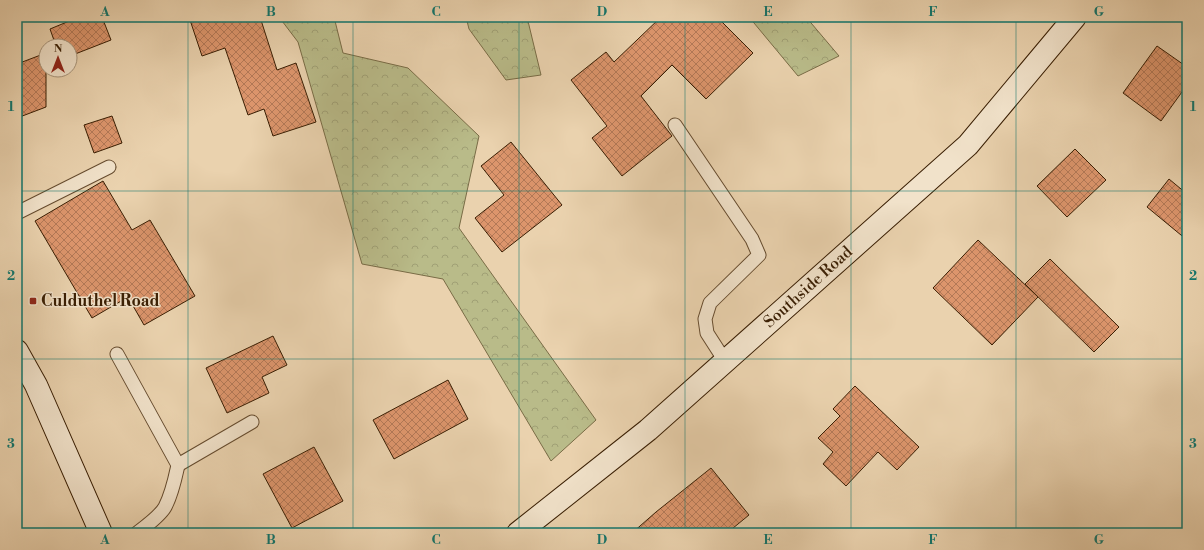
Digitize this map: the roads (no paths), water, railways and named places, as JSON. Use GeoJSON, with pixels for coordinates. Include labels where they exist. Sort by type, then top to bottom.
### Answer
{"type":"FeatureCollection","features":[{"type":"Feature","properties":{"kind":"street","name":"Southside Road"},"geometry":{"type":"LineString","coordinates":[[518,533],[648,430],[968,145],[1074,17]]}},
{"type":"Feature","properties":{"kind":"street"},"geometry":{"type":"LineString","coordinates":[[17,351],[36,385],[101,533]]}},
{"type":"Feature","properties":{"kind":"lane"},"geometry":{"type":"LineString","coordinates":[[674,125],[752,239],[759,255],[710,303],[705,319],[707,333],[725,361]]}},
{"type":"Feature","properties":{"kind":"lane"},"geometry":{"type":"LineString","coordinates":[[17,213],[110,167]]}},
{"type":"Feature","properties":{"kind":"lane"},"geometry":{"type":"LineString","coordinates":[[117,354],[178,464],[174,482],[164,508],[147,526],[136,533]]}},
{"type":"Feature","properties":{"kind":"lane"},"geometry":{"type":"LineString","coordinates":[[178,464],[252,422]]}},
{"type":"Feature","properties":{"kind":"place","name":"Culduthel Road"},"geometry":{"type":"Point","coordinates":[33,301]}}]}
